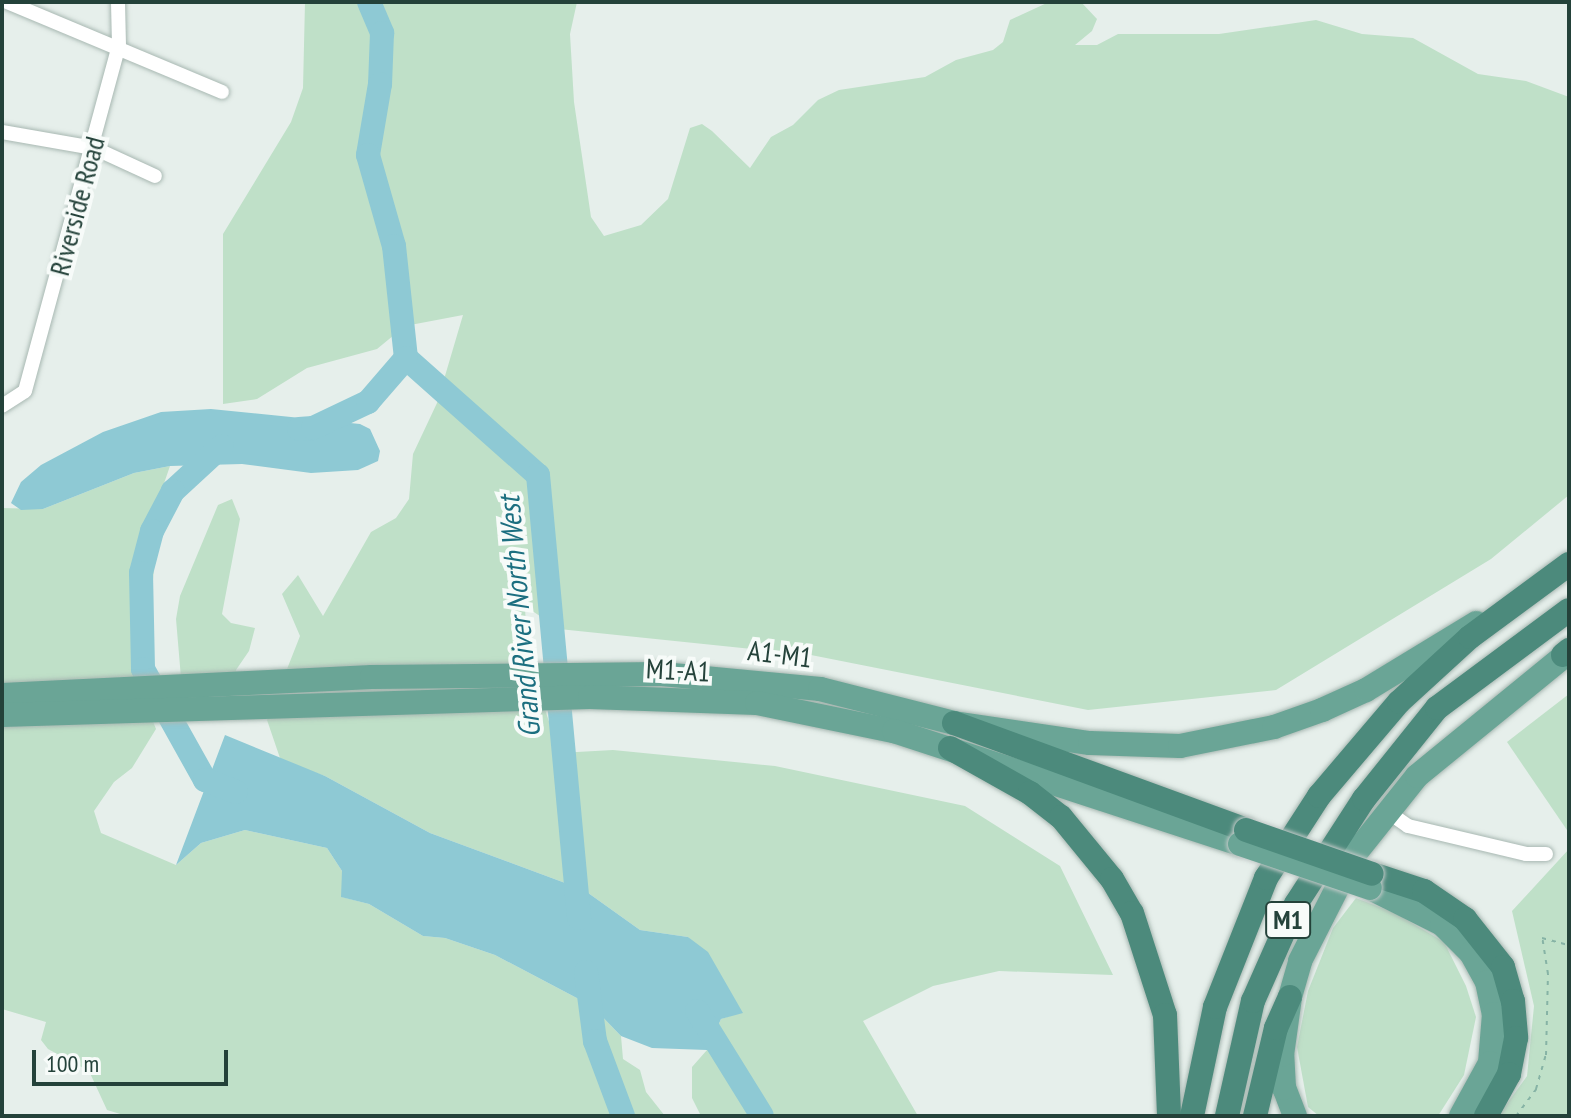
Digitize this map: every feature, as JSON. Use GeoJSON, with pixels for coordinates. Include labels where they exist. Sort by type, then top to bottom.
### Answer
{"type":"FeatureCollection","features":[{"type":"Feature","properties":{"kind":"highway","name":"M1"},"geometry":{"type":"LineString","coordinates":[[1192,1116],[1215,1007],[1266,878],[1319,796],[1399,702],[1470,637],[1569,564]]}},
{"type":"Feature","properties":{"kind":"highway"},"geometry":{"type":"LineString","coordinates":[[1484,618],[1537,587]]}},
{"type":"Feature","properties":{"kind":"highway","name":"M1"},"geometry":{"type":"LineString","coordinates":[[1227,1116],[1253,1001],[1296,904],[1364,799],[1437,708],[1569,610]]}},
{"type":"Feature","properties":{"kind":"highway"},"geometry":{"type":"LineString","coordinates":[[954,723],[1243,837],[1371,881],[1424,891],[1465,919],[1503,967],[1513,1001],[1516,1038],[1509,1074],[1486,1116]]}},
{"type":"Feature","properties":{"kind":"highway"},"geometry":{"type":"LineString","coordinates":[[950,748],[1030,793],[1061,817],[1112,879],[1132,913],[1165,1015],[1169,1116]]}},
{"type":"Feature","properties":{"kind":"highway"},"geometry":{"type":"LineString","coordinates":[[1255,1116],[1276,1028],[1290,997]]}},
{"type":"Feature","properties":{"kind":"main road","name":"A1-M1"},"geometry":{"type":"LineString","coordinates":[[592,686],[751,680],[867,698],[954,723],[1137,747],[1228,738],[1274,727],[1366,690],[1484,618],[1569,555]]}},
{"type":"Feature","properties":{"kind":"main road"},"geometry":{"type":"LineString","coordinates":[[1295,1116],[1283,1077],[1290,997],[1300,961],[1354,855],[1417,776],[1457,739],[1567,652]]}},
{"type":"Feature","properties":{"kind":"main road"},"geometry":{"type":"LineString","coordinates":[[2,695],[372,677],[592,686]]}},
{"type":"Feature","properties":{"kind":"main road"},"geometry":{"type":"LineString","coordinates":[[2,715],[592,686]]}},
{"type":"Feature","properties":{"kind":"main road","name":"M1-A1"},"geometry":{"type":"LineString","coordinates":[[592,686],[757,703],[844,718],[1243,837]]}},
{"type":"Feature","properties":{"kind":"main road"},"geometry":{"type":"LineString","coordinates":[[1371,881],[1442,924],[1471,953],[1487,982],[1494,1014],[1490,1063],[1461,1116]]}},
{"type":"Feature","properties":{"kind":"street"},"geometry":{"type":"LineString","coordinates":[[7,2],[119,46],[222,92]]}},
{"type":"Feature","properties":{"kind":"street","name":"Riverside Road"},"geometry":{"type":"LineString","coordinates":[[8,404],[25,391],[94,148],[119,46],[118,2]]}},
{"type":"Feature","properties":{"kind":"street"},"geometry":{"type":"LineString","coordinates":[[2,132],[94,148],[155,176]]}},
{"type":"Feature","properties":{"kind":"street"},"geometry":{"type":"LineString","coordinates":[[1388,812],[1408,826],[1526,854],[1546,854]]}},
{"type":"Feature","properties":{"kind":"path"},"geometry":{"type":"LineString","coordinates":[[1516,1116],[1536,1089],[1546,1055],[1548,974],[1542,938],[1569,945]]}},
{"type":"Feature","properties":{"kind":"green space"},"geometry":{"type":"Polygon","coordinates":[[[305,2],[577,2],[570,34],[574,102],[591,217],[604,236],[641,225],[668,199],[690,128],[702,124],[750,168],[771,137],[793,125],[818,100],[839,90],[925,77],[956,60],[993,50],[1003,42],[1010,20],[1049,2],[1081,2],[1097,19],[1092,31],[1075,45],[1097,45],[1118,34],[1219,34],[1316,20],[1362,34],[1413,38],[1478,74],[1526,81],[1569,97],[1569,495],[1491,559],[1276,690],[1088,710],[811,655],[559,629],[525,606],[527,653],[559,753],[613,750],[775,766],[965,806],[1060,866],[1113,975],[999,971],[933,986],[863,1021],[918,1116],[701,1116],[692,1098],[692,1067],[707,1050],[721,1019],[742,1012],[688,937],[640,930],[584,890],[430,833],[325,776],[281,761],[267,720],[300,636],[282,594],[298,575],[323,616],[371,532],[396,518],[409,499],[413,454],[437,403],[463,315],[405,326],[377,349],[307,368],[257,399],[223,404],[223,234],[291,122],[303,88],[305,2]]]}},
{"type":"Feature","properties":{"kind":"green space"},"geometry":{"type":"Polygon","coordinates":[[[170,466],[160,495],[151,604],[136,652],[139,686],[156,729],[132,768],[114,782],[94,811],[101,833],[176,865],[201,843],[245,830],[327,848],[342,871],[342,897],[369,904],[423,936],[445,938],[495,955],[592,1006],[621,1036],[623,1059],[640,1070],[646,1092],[665,1116],[127,1116],[107,1110],[89,1071],[48,1049],[41,1040],[46,1022],[2,1009],[2,508],[43,509],[134,473],[170,466]]]}},
{"type":"Feature","properties":{"kind":"green space"},"geometry":{"type":"Polygon","coordinates":[[[232,499],[240,519],[222,614],[231,623],[255,628],[249,651],[236,670],[240,693],[231,702],[181,678],[176,619],[180,596],[218,505],[232,499]]]}},
{"type":"Feature","properties":{"kind":"green space"},"geometry":{"type":"Polygon","coordinates":[[[1569,694],[1569,833],[1507,742],[1569,694]]]}},
{"type":"Feature","properties":{"kind":"green space"},"geometry":{"type":"Polygon","coordinates":[[[1569,849],[1569,1116],[1498,1116],[1527,1076],[1534,1006],[1512,911],[1569,849]]]}},
{"type":"Feature","properties":{"kind":"green space"},"geometry":{"type":"Polygon","coordinates":[[[1356,898],[1395,913],[1444,942],[1466,986],[1476,1017],[1464,1075],[1438,1116],[1319,1116],[1308,1107],[1297,1047],[1308,991],[1333,928],[1356,898]]]}},
{"type":"Feature","properties":{"kind":"water"},"geometry":{"type":"Polygon","coordinates":[[[211,409],[360,424],[370,429],[380,451],[378,461],[358,470],[311,473],[242,464],[170,466],[134,473],[43,509],[21,510],[11,503],[21,482],[41,465],[103,432],[161,412],[211,409]]]}},
{"type":"Feature","properties":{"kind":"water"},"geometry":{"type":"Polygon","coordinates":[[[225,735],[325,776],[430,833],[584,890],[640,930],[688,937],[708,952],[743,1013],[721,1019],[707,1050],[652,1048],[621,1036],[592,1006],[495,955],[445,938],[423,936],[369,904],[341,897],[342,871],[327,848],[245,830],[201,843],[176,865],[225,735]]]}},
{"type":"Feature","properties":{"kind":"waterway","name":"Grand River North West"},"geometry":{"type":"LineString","coordinates":[[369,2],[382,33],[380,84],[368,155],[394,246],[406,358],[538,475],[579,918]]}},
{"type":"Feature","properties":{"kind":"waterway"},"geometry":{"type":"LineString","coordinates":[[299,429],[313,428],[368,402],[406,358]]}},
{"type":"Feature","properties":{"kind":"waterway"},"geometry":{"type":"LineString","coordinates":[[222,446],[173,491],[152,531],[141,573],[143,669],[205,780],[236,792]]}},
{"type":"Feature","properties":{"kind":"waterway"},"geometry":{"type":"LineString","coordinates":[[586,972],[595,1041],[623,1116]]}},
{"type":"Feature","properties":{"kind":"waterway","name":"Grand River North West"},"geometry":{"type":"LineString","coordinates":[[697,1011],[762,1116]]}}]}
